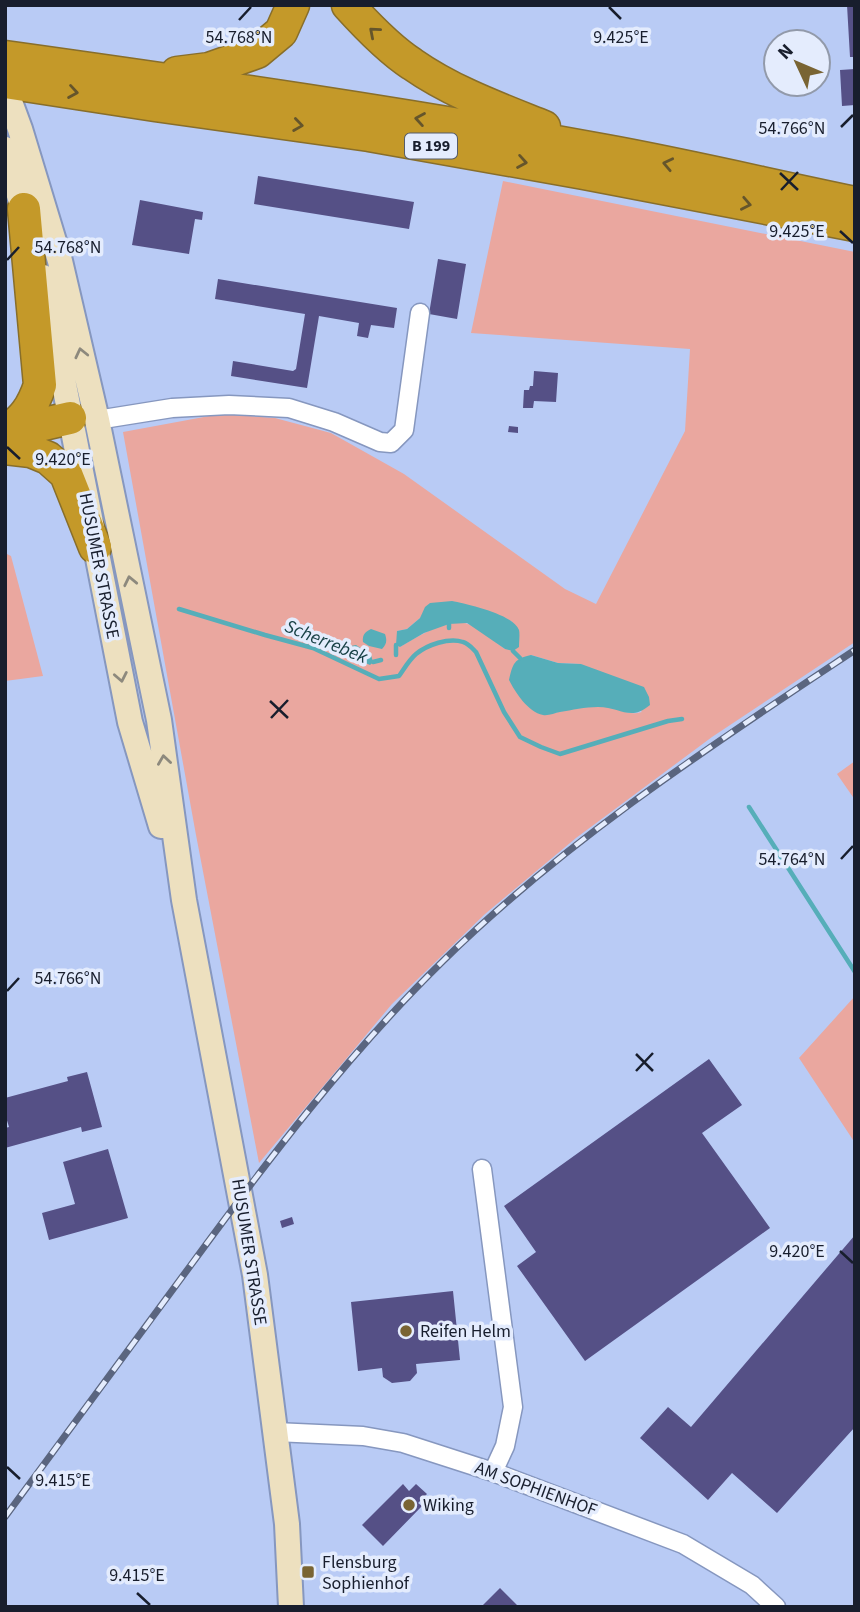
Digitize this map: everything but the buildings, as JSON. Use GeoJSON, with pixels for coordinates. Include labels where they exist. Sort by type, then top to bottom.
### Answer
{"type":"FeatureCollection","features":[{"type":"Feature","properties":{"kind":"highway"},"geometry":{"type":"LineString","coordinates":[[144,76],[209,69],[257,52],[281,32],[293,5]]}},
{"type":"Feature","properties":{"kind":"highway"},"geometry":{"type":"LineString","coordinates":[[348,5],[366,25],[411,64],[433,77],[467,95],[608,151]]}},
{"type":"Feature","properties":{"kind":"highway","name":"B 199"},"geometry":{"type":"LineString","coordinates":[[5,58],[144,76],[608,151],[855,203]]}},
{"type":"Feature","properties":{"kind":"highway","name":"B 199"},"geometry":{"type":"LineString","coordinates":[[5,82],[369,135],[855,225]]}},
{"type":"Feature","properties":{"kind":"highway"},"geometry":{"type":"LineString","coordinates":[[6,440],[34,403],[40,385],[24,209]]}},
{"type":"Feature","properties":{"kind":"highway"},"geometry":{"type":"LineString","coordinates":[[6,440],[80,424]]}},
{"type":"Feature","properties":{"kind":"highway"},"geometry":{"type":"LineString","coordinates":[[6,440],[48,458],[66,474],[95,547]]}},
{"type":"Feature","properties":{"kind":"main road","name":"HUSUMER STRASSE"},"geometry":{"type":"LineString","coordinates":[[5,88],[60,261],[95,547],[130,722],[184,900]]}},
{"type":"Feature","properties":{"kind":"main road","name":"HUSUMER STRASSE"},"geometry":{"type":"LineString","coordinates":[[5,149],[41,269],[159,720],[184,900],[255,1275],[286,1524],[291,1607]]}},
{"type":"Feature","properties":{"kind":"street"},"geometry":{"type":"LineString","coordinates":[[80,424],[172,408],[229,405],[289,408],[334,422],[380,442],[391,443],[404,429],[421,313]]}},
{"type":"Feature","properties":{"kind":"street"},"geometry":{"type":"LineString","coordinates":[[482,1169],[513,1407],[505,1446],[493,1472]]}},
{"type":"Feature","properties":{"kind":"street","name":"AM SOPHIENHOF"},"geometry":{"type":"LineString","coordinates":[[275,1432],[363,1436],[403,1443],[493,1472],[683,1544],[752,1585],[776,1607]]}},
{"type":"Feature","properties":{"kind":"shaded area"},"geometry":{"type":"Polygon","coordinates":[[[503,181],[855,252],[855,642],[712,737],[576,838],[485,914],[392,1004],[259,1163],[123,432],[220,414],[275,418],[331,433],[404,474],[565,589],[596,604],[685,431],[690,349],[471,333],[503,181]],[[420,618],[407,629],[397,631],[400,647],[433,629],[460,623],[476,628],[505,649],[512,621],[420,618]],[[531,655],[544,715],[593,706],[632,713],[642,712],[581,664],[558,663],[531,655]]]}},
{"type":"Feature","properties":{"kind":"shaded area"},"geometry":{"type":"Polygon","coordinates":[[[5,553],[11,556],[43,676],[5,681],[5,553]]]}},
{"type":"Feature","properties":{"kind":"shaded area"},"geometry":{"type":"Polygon","coordinates":[[[452,601],[508,619],[519,630],[519,647],[513,651],[505,649],[467,623],[449,624],[424,633],[400,647],[396,645],[397,631],[407,629],[420,618],[430,603],[452,601]]]}},
{"type":"Feature","properties":{"kind":"shaded area"},"geometry":{"type":"Polygon","coordinates":[[[371,629],[385,634],[386,642],[382,649],[363,642],[364,634],[371,629]]]}},
{"type":"Feature","properties":{"kind":"shaded area"},"geometry":{"type":"Polygon","coordinates":[[[356,645],[371,655],[373,662],[370,665],[347,655],[348,649],[356,645]]]}},
{"type":"Feature","properties":{"kind":"shaded area"},"geometry":{"type":"Polygon","coordinates":[[[531,655],[558,663],[581,664],[644,687],[650,705],[631,713],[598,707],[547,715],[537,713],[523,701],[509,680],[515,663],[531,655]]]}},
{"type":"Feature","properties":{"kind":"shaded area"},"geometry":{"type":"Polygon","coordinates":[[[855,761],[855,800],[837,774],[855,761]]]}},
{"type":"Feature","properties":{"kind":"shaded area"},"geometry":{"type":"Polygon","coordinates":[[[855,996],[855,1143],[799,1058],[855,996]]]}},
{"type":"Feature","properties":{"kind":"waterway","name":"Scherrebek"},"geometry":{"type":"LineString","coordinates":[[179,609],[313,648],[379,679],[399,676],[413,656],[432,645],[451,640],[465,643],[476,652],[504,712],[520,737],[560,754],[682,719]]}},
{"type":"Feature","properties":{"kind":"waterway"},"geometry":{"type":"LineString","coordinates":[[396,645],[396,655]]}},
{"type":"Feature","properties":{"kind":"waterway"},"geometry":{"type":"LineString","coordinates":[[513,651],[520,658]]}},
{"type":"Feature","properties":{"kind":"waterway"},"geometry":{"type":"LineString","coordinates":[[373,662],[381,660]]}},
{"type":"Feature","properties":{"kind":"waterway","name":"Scherrebek"},"geometry":{"type":"LineString","coordinates":[[749,807],[855,972]]}},
{"type":"Feature","properties":{"kind":"railway"},"geometry":{"type":"LineString","coordinates":[[5,1517],[278,1149],[341,1071],[443,961],[490,917],[590,834],[694,758],[855,650]]}},
{"type":"Feature","properties":{"kind":"place","name":"Reifen Helm"},"geometry":{"type":"Point","coordinates":[406,1331]}},
{"type":"Feature","properties":{"kind":"place","name":"Wiking"},"geometry":{"type":"Point","coordinates":[409,1505]}},
{"type":"Feature","properties":{"kind":"place","name":"Flensburg Sophienhof"},"geometry":{"type":"Point","coordinates":[308,1572]}}]}
